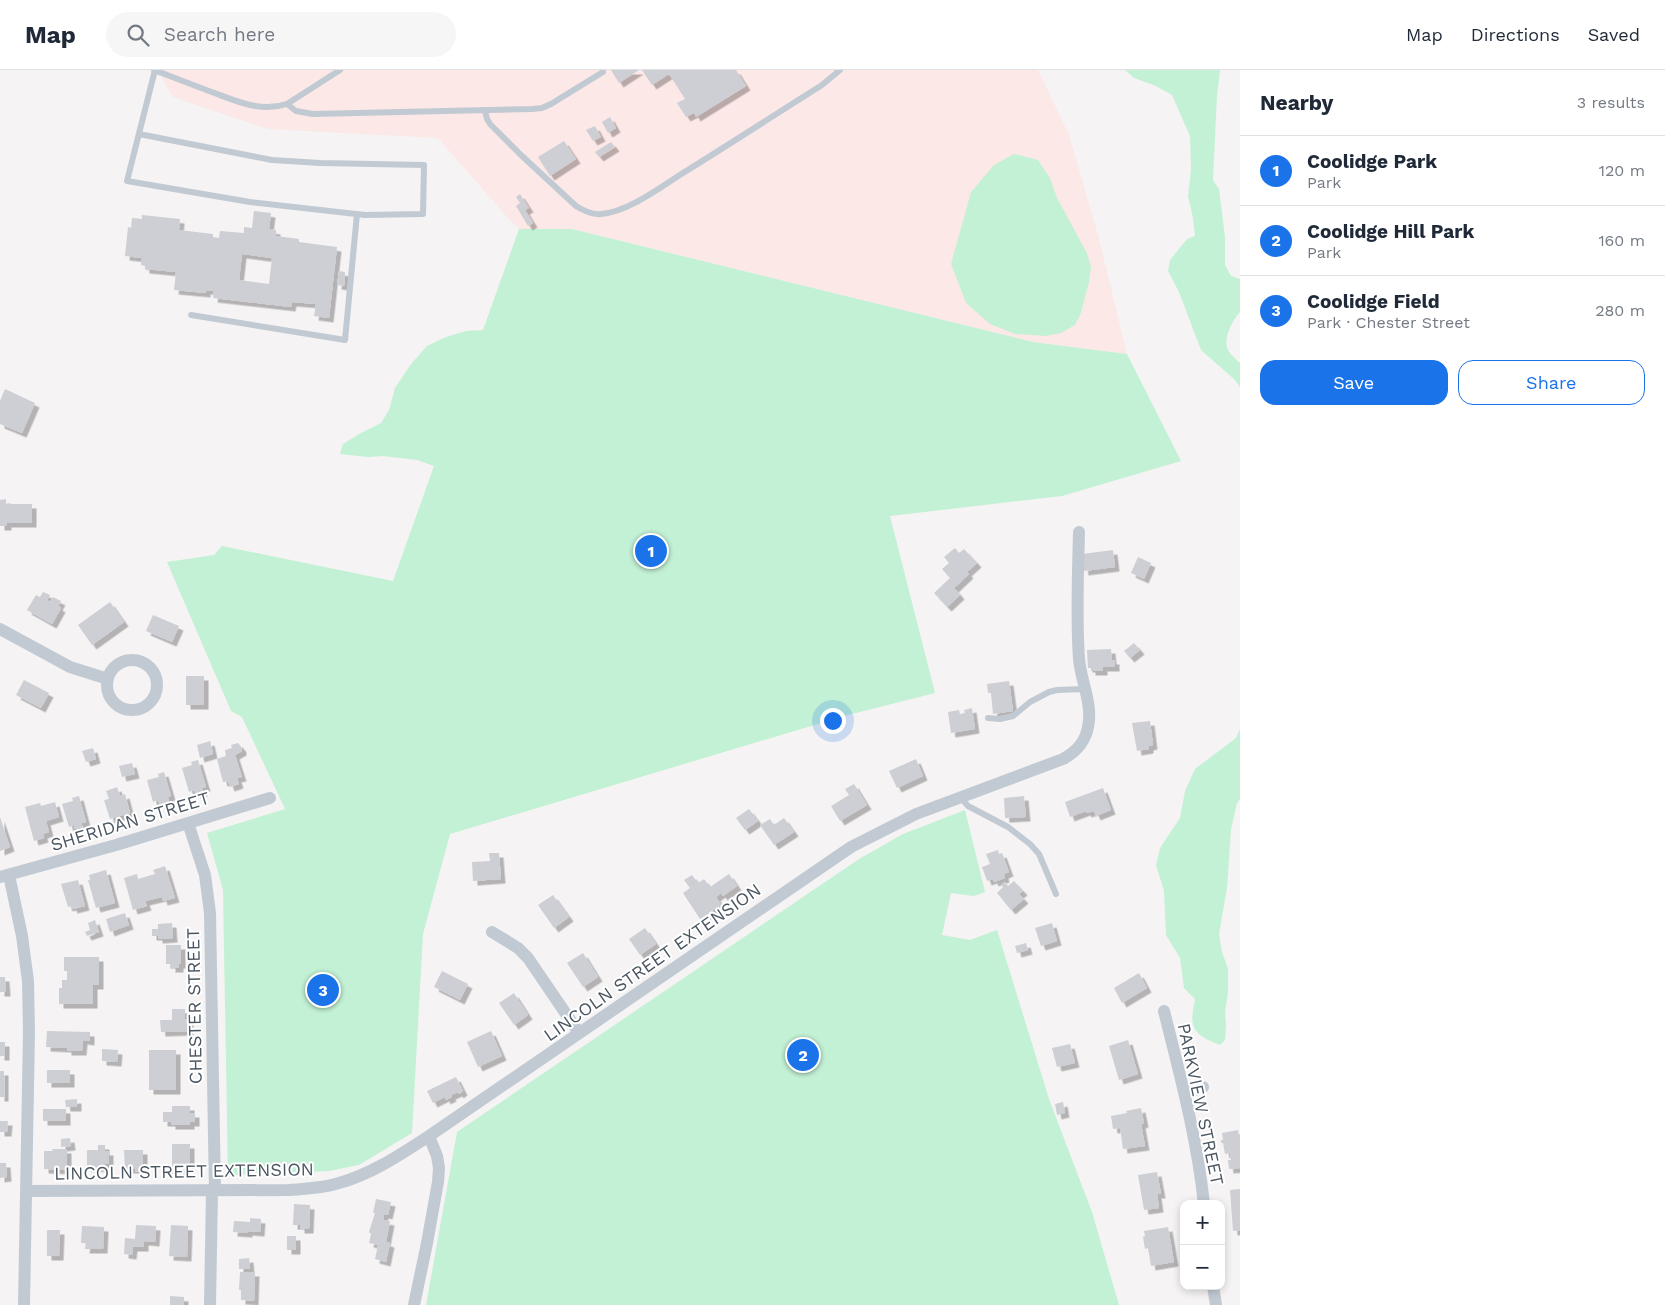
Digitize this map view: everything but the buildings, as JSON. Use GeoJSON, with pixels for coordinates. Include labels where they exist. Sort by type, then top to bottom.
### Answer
{"type":"FeatureCollection","features":[{"type":"Feature","properties":{"kind":"street","name":"LINCOLN STREET EXTENSION"},"geometry":{"type":"LineString","coordinates":[[26,1192],[297,1189],[338,1184],[352,1179],[382,1165],[429,1136],[836,856],[899,822],[960,797],[1063,760],[1077,750],[1082,743],[1088,726],[1088,703],[1079,660],[1078,532]]}},
{"type":"Feature","properties":{"kind":"street"},"geometry":{"type":"LineString","coordinates":[[0,629],[70,667],[108,679]]}},
{"type":"Feature","properties":{"kind":"street","name":"SHERIDAN STREET"},"geometry":{"type":"LineString","coordinates":[[4,876],[116,846],[270,798]]}},
{"type":"Feature","properties":{"kind":"street","name":"CHESTER STREET"},"geometry":{"type":"LineString","coordinates":[[188,822],[205,875],[210,914],[214,1191],[210,1305]]}},
{"type":"Feature","properties":{"kind":"street"},"geometry":{"type":"LineString","coordinates":[[4,876],[22,936],[28,981],[29,1032],[24,1305]]}},
{"type":"Feature","properties":{"kind":"street"},"geometry":{"type":"LineString","coordinates":[[492,932],[512,943],[528,958],[579,1033]]}},
{"type":"Feature","properties":{"kind":"street","name":"PARKVIEW STREET"},"geometry":{"type":"LineString","coordinates":[[1164,1011],[1185,1094],[1197,1153],[1203,1200]]}},
{"type":"Feature","properties":{"kind":"street"},"geometry":{"type":"LineString","coordinates":[[1185,1094],[1203,1087]]}},
{"type":"Feature","properties":{"kind":"street"},"geometry":{"type":"LineString","coordinates":[[414,1305],[438,1182],[437,1156],[429,1136]]}},
{"type":"Feature","properties":{"kind":"street"},"geometry":{"type":"LineString","coordinates":[[1214,1290],[1216,1305]]}},
{"type":"Feature","properties":{"kind":"lane"},"geometry":{"type":"LineString","coordinates":[[139,134],[272,160],[424,165],[422,214],[357,214],[250,202],[127,181],[155,70],[245,104],[268,108],[287,104],[340,70]]}},
{"type":"Feature","properties":{"kind":"lane"},"geometry":{"type":"LineString","coordinates":[[485,110],[490,124],[576,206],[583,211],[600,214],[623,208],[664,186],[822,84],[840,70]]}},
{"type":"Feature","properties":{"kind":"lane"},"geometry":{"type":"LineString","coordinates":[[287,104],[296,111],[313,114],[542,108],[556,102],[603,72]]}},
{"type":"Feature","properties":{"kind":"lane"},"geometry":{"type":"LineString","coordinates":[[191,315],[346,340],[357,214]]}},
{"type":"Feature","properties":{"kind":"lane"},"geometry":{"type":"LineString","coordinates":[[988,718],[1000,719],[1013,716],[1030,702],[1049,692],[1084,689]]}},
{"type":"Feature","properties":{"kind":"lane"},"geometry":{"type":"LineString","coordinates":[[960,797],[968,806],[1008,827],[1030,844],[1039,854],[1056,894]]}},
{"type":"Feature","properties":{"kind":"shaded area"},"geometry":{"type":"Polygon","coordinates":[[[157,70],[1038,70],[1069,135],[1098,235],[1127,354],[1033,342],[572,229],[519,229],[438,138],[268,129],[173,97],[157,70]]]}},
{"type":"Feature","properties":{"kind":"green space"},"geometry":{"type":"Polygon","coordinates":[[[1125,70],[1220,70],[1213,180],[1219,189],[1225,237],[1225,265],[1231,276],[1240,279],[1240,312],[1230,328],[1226,343],[1232,356],[1240,363],[1240,387],[1235,380],[1201,350],[1179,292],[1168,271],[1170,260],[1187,239],[1195,236],[1188,196],[1191,170],[1190,136],[1172,95],[1156,86],[1134,78],[1125,70]]]}},
{"type":"Feature","properties":{"kind":"green space"},"geometry":{"type":"Polygon","coordinates":[[[1014,154],[1038,160],[1050,178],[1057,198],[1087,253],[1091,267],[1081,313],[1075,325],[1061,333],[1046,336],[1015,334],[990,324],[966,303],[951,264],[971,192],[994,165],[1014,154]]]}},
{"type":"Feature","properties":{"kind":"green space"},"geometry":{"type":"Polygon","coordinates":[[[519,229],[572,229],[1033,342],[1127,354],[1181,461],[1062,496],[890,516],[935,693],[848,715],[450,834],[423,934],[412,1133],[359,1165],[329,1171],[228,1175],[223,890],[207,833],[285,809],[242,717],[231,711],[167,562],[214,555],[222,546],[393,581],[434,466],[417,460],[340,454],[343,444],[381,423],[389,410],[395,388],[411,364],[427,346],[446,337],[466,331],[483,330],[519,229]]]}},
{"type":"Feature","properties":{"kind":"green space"},"geometry":{"type":"Polygon","coordinates":[[[1240,729],[1240,799],[1237,803],[1231,829],[1227,888],[1219,934],[1222,952],[1228,969],[1225,1040],[1220,1045],[1203,1037],[1195,1030],[1193,1025],[1192,1018],[1195,999],[1184,988],[1180,958],[1166,935],[1164,891],[1156,865],[1160,848],[1180,818],[1185,791],[1195,769],[1236,738],[1240,729]]]}},
{"type":"Feature","properties":{"kind":"green space"},"geometry":{"type":"Polygon","coordinates":[[[965,810],[985,892],[974,896],[951,893],[942,935],[970,940],[997,930],[1049,1099],[1092,1212],[1119,1305],[426,1305],[457,1132],[859,859],[903,834],[965,810]]]}},
{"type":"Feature","properties":{"kind":"place","name":"Coolidge Park"},"geometry":{"type":"Point","coordinates":[651,551]}},
{"type":"Feature","properties":{"kind":"place","name":"Coolidge Field"},"geometry":{"type":"Point","coordinates":[323,990]}},
{"type":"Feature","properties":{"kind":"place","name":"Coolidge Hill Park"},"geometry":{"type":"Point","coordinates":[803,1055]}}]}
